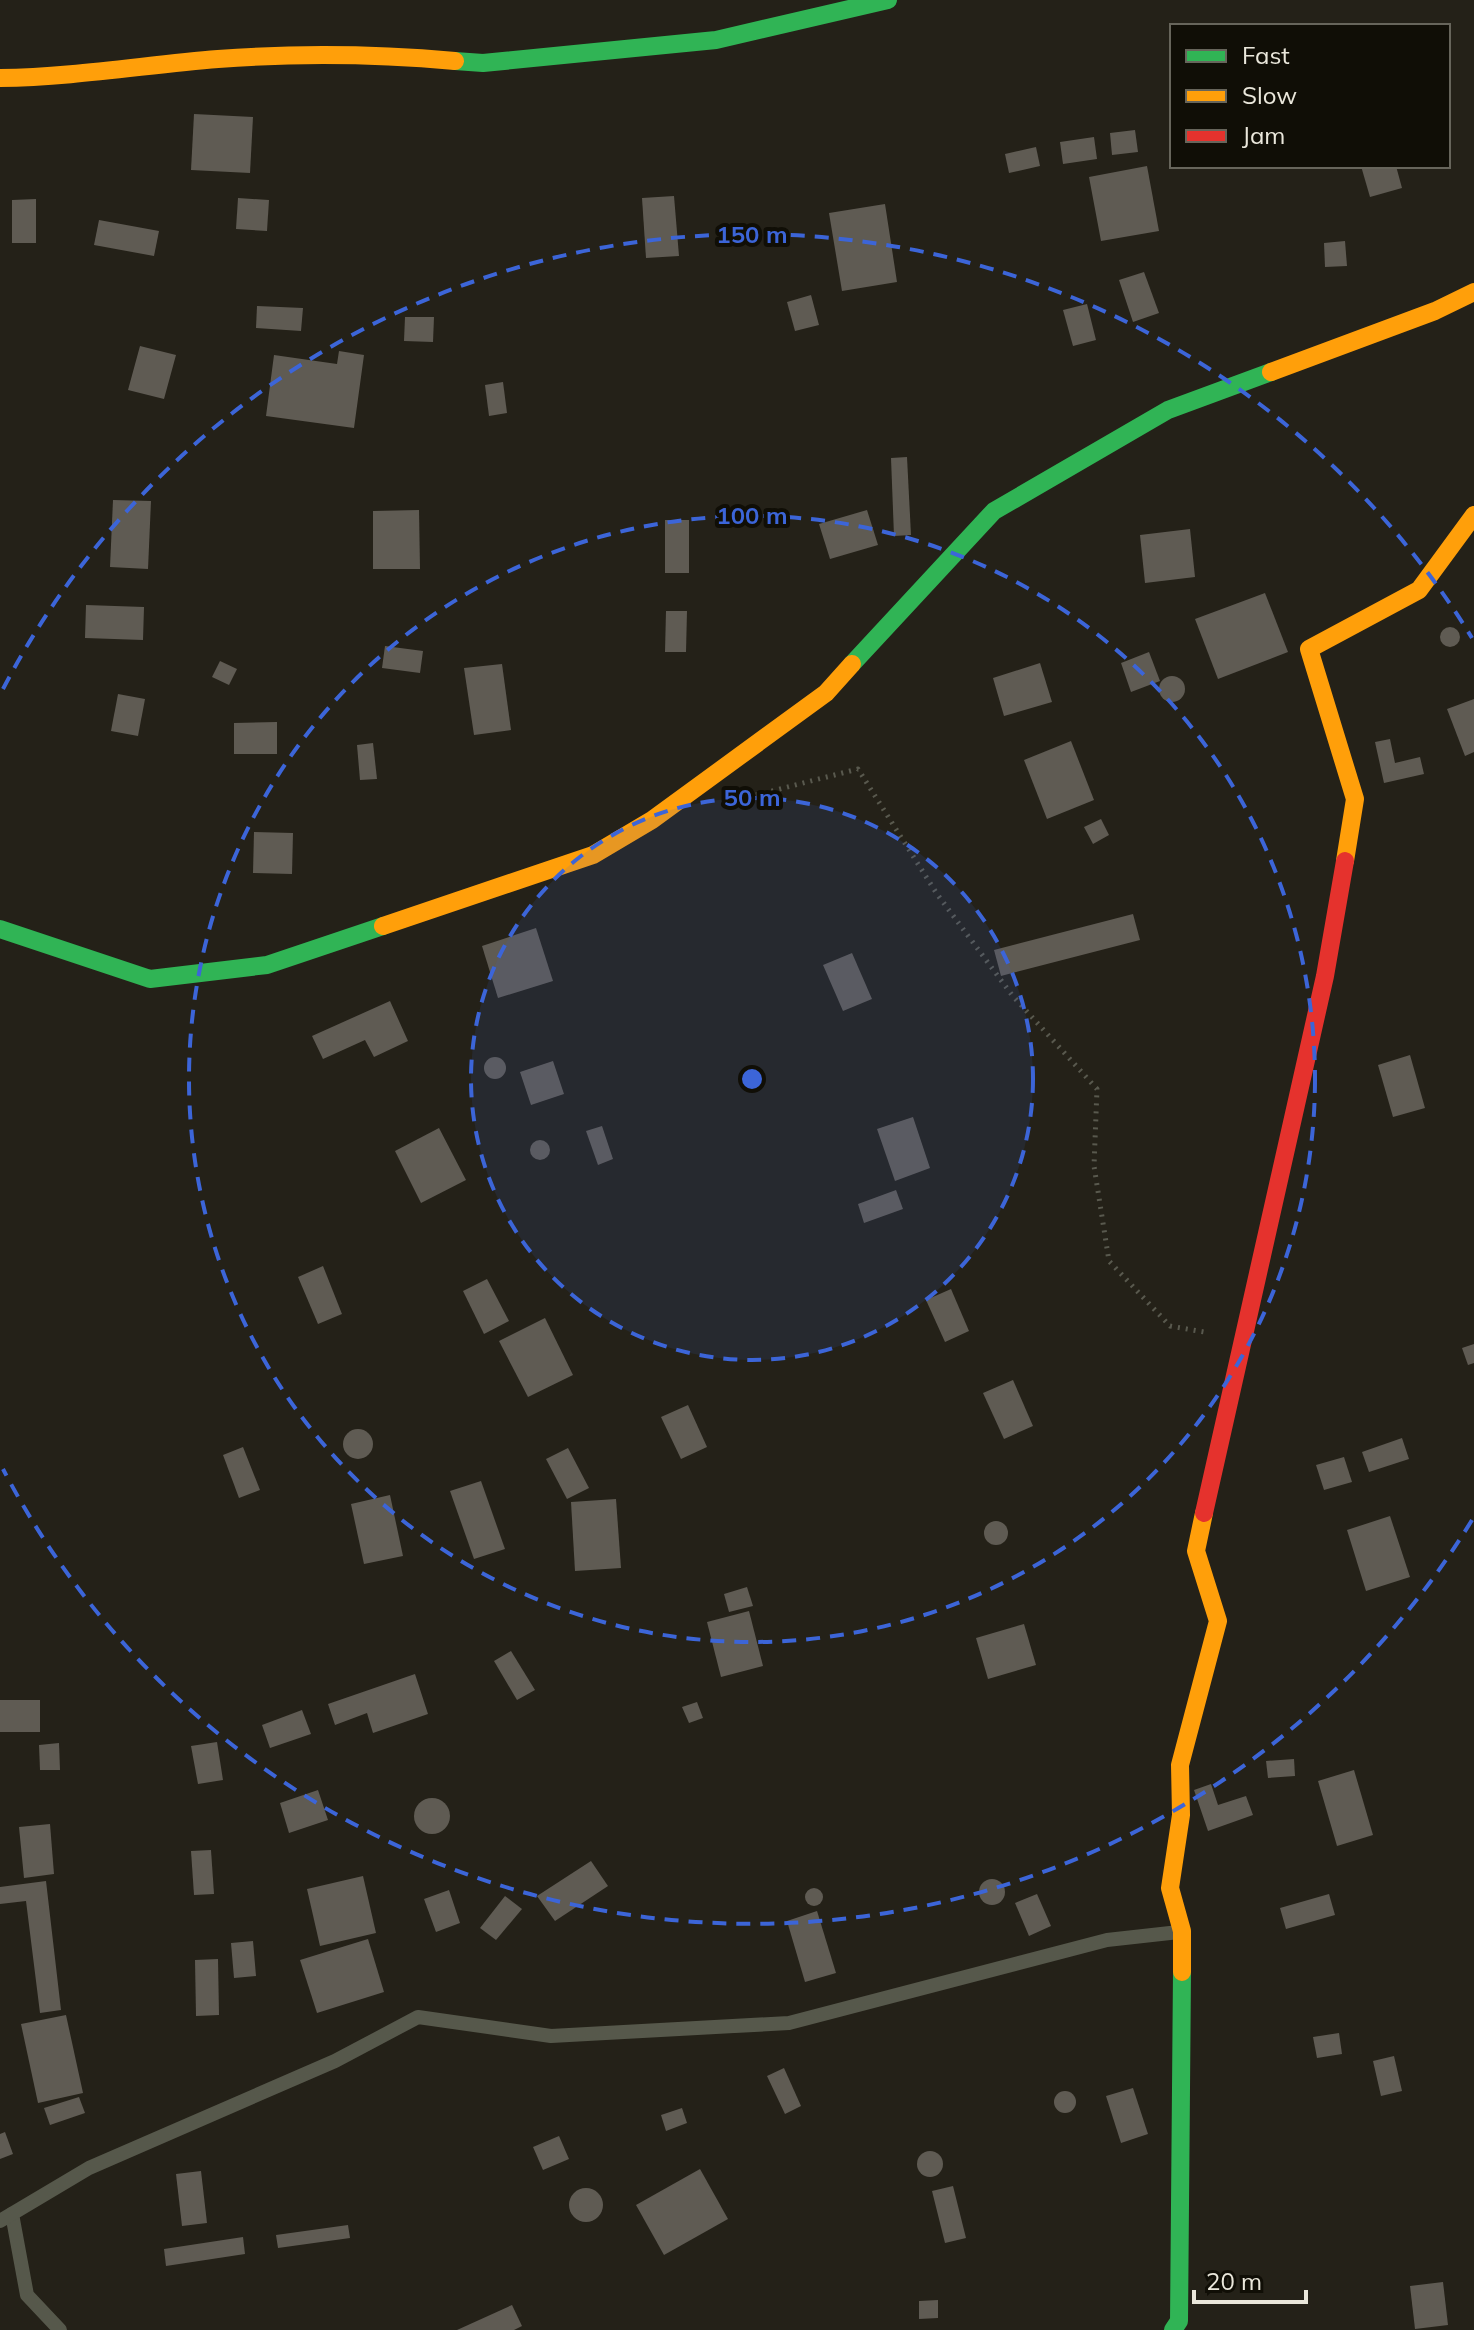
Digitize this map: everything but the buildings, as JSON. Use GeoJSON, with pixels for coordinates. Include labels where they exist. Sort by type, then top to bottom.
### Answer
{"type":"FeatureCollection","features":[{"type":"Feature","properties":{"kind":"street"},"geometry":{"type":"LineString","coordinates":[[0,78],[58,77],[249,58],[380,54],[483,63],[716,40],[888,0]]}},
{"type":"Feature","properties":{"kind":"street"},"geometry":{"type":"LineString","coordinates":[[0,929],[150,979],[267,965],[593,855],[652,820],[826,693],[994,511],[1168,410],[1435,311],[1474,292]]}},
{"type":"Feature","properties":{"kind":"street"},"geometry":{"type":"LineString","coordinates":[[1173,2330],[1179,2321],[1182,1931],[1170,1888],[1181,1815],[1180,1765],[1218,1621],[1196,1551],[1241,1339],[1325,976],[1355,799],[1309,649],[1419,590],[1474,515]]}},
{"type":"Feature","properties":{"kind":"lane"},"geometry":{"type":"LineString","coordinates":[[60,2330],[27,2295],[6,2218],[89,2168],[335,2061],[418,2017],[551,2036],[789,2023],[1107,1940],[1182,1931]]}},
{"type":"Feature","properties":{"kind":"path"},"geometry":{"type":"LineString","coordinates":[[741,798],[858,769],[937,894],[1012,995],[1097,1089],[1094,1166],[1109,1261],[1170,1326],[1241,1339]]}},
{"type":"Feature","properties":{"kind":"traffic: fast"},"geometry":{"type":"LineString","coordinates":[[455,61],[483,63],[716,40],[888,0]]}},
{"type":"Feature","properties":{"kind":"traffic: fast"},"geometry":{"type":"LineString","coordinates":[[852,664],[994,511],[1168,410],[1271,372]]}},
{"type":"Feature","properties":{"kind":"traffic: fast"},"geometry":{"type":"LineString","coordinates":[[0,929],[150,979],[267,965],[383,926]]}},
{"type":"Feature","properties":{"kind":"traffic: fast"},"geometry":{"type":"LineString","coordinates":[[1173,2330],[1179,2321],[1182,1972]]}},
{"type":"Feature","properties":{"kind":"traffic: slow"},"geometry":{"type":"LineString","coordinates":[[0,78],[277,56],[366,56],[455,61]]}},
{"type":"Feature","properties":{"kind":"traffic: slow"},"geometry":{"type":"LineString","coordinates":[[1271,372],[1435,311],[1474,292]]}},
{"type":"Feature","properties":{"kind":"traffic: slow"},"geometry":{"type":"LineString","coordinates":[[1345,861],[1355,799],[1309,649],[1419,590],[1474,515]]}},
{"type":"Feature","properties":{"kind":"traffic: slow"},"geometry":{"type":"LineString","coordinates":[[383,926],[593,855],[652,820],[826,693],[852,664]]}},
{"type":"Feature","properties":{"kind":"traffic: slow"},"geometry":{"type":"LineString","coordinates":[[1182,1972],[1182,1931],[1170,1888],[1181,1815],[1180,1765],[1218,1621],[1196,1551],[1204,1513]]}},
{"type":"Feature","properties":{"kind":"traffic: jam"},"geometry":{"type":"LineString","coordinates":[[1204,1513],[1325,976],[1345,861]]}}]}
